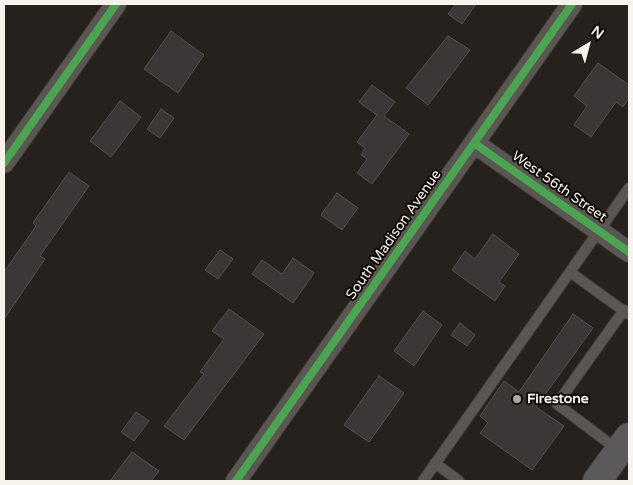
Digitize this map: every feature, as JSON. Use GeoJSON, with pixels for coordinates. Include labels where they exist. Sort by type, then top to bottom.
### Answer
{"type":"FeatureCollection","features":[{"type":"Feature","properties":{"kind":"main road"},"geometry":{"type":"LineString","coordinates":[[597,481],[622,450]]}},
{"type":"Feature","properties":{"kind":"street"},"geometry":{"type":"LineString","coordinates":[[4,163],[116,4]]}},
{"type":"Feature","properties":{"kind":"street","name":"South Madison Avenue"},"geometry":{"type":"LineString","coordinates":[[236,481],[572,4]]}},
{"type":"Feature","properties":{"kind":"street","name":"West 56th Street"},"geometry":{"type":"LineString","coordinates":[[474,143],[629,252]]}},
{"type":"Feature","properties":{"kind":"lane"},"geometry":{"type":"LineString","coordinates":[[423,481],[629,189]]}},
{"type":"Feature","properties":{"kind":"lane"},"geometry":{"type":"LineString","coordinates":[[570,272],[627,312],[557,404],[622,450]]}},
{"type":"Feature","properties":{"kind":"lane"},"geometry":{"type":"LineString","coordinates":[[436,464],[459,481]]}},
{"type":"Feature","properties":{"kind":"building"},"geometry":{"type":"Polygon","coordinates":[[[456,4],[476,4],[462,24],[448,14],[456,4]]]}},
{"type":"Feature","properties":{"kind":"building"},"geometry":{"type":"Polygon","coordinates":[[[171,31],[204,55],[178,93],[144,69],[171,31]]]}},
{"type":"Feature","properties":{"kind":"building"},"geometry":{"type":"Polygon","coordinates":[[[448,36],[470,50],[428,105],[406,88],[448,36]]]}},
{"type":"Feature","properties":{"kind":"building"},"geometry":{"type":"Polygon","coordinates":[[[598,63],[629,85],[629,98],[623,107],[616,102],[591,137],[574,125],[587,106],[574,96],[598,63]]]}},
{"type":"Feature","properties":{"kind":"building"},"geometry":{"type":"Polygon","coordinates":[[[372,85],[395,102],[384,116],[409,134],[372,184],[357,173],[367,159],[361,155],[365,148],[357,142],[377,115],[359,102],[372,85]]]}},
{"type":"Feature","properties":{"kind":"building"},"geometry":{"type":"Polygon","coordinates":[[[120,101],[141,117],[111,157],[90,141],[120,101]]]}},
{"type":"Feature","properties":{"kind":"building"},"geometry":{"type":"Polygon","coordinates":[[[161,109],[174,118],[160,138],[147,129],[161,109]]]}},
{"type":"Feature","properties":{"kind":"building"},"geometry":{"type":"Polygon","coordinates":[[[69,172],[89,186],[40,256],[45,259],[4,319],[4,272],[36,226],[33,223],[69,172]]]}},
{"type":"Feature","properties":{"kind":"building"},"geometry":{"type":"Polygon","coordinates":[[[337,193],[358,208],[342,230],[321,215],[337,193]]]}},
{"type":"Feature","properties":{"kind":"building"},"geometry":{"type":"Polygon","coordinates":[[[493,234],[519,254],[499,282],[505,286],[495,301],[452,270],[465,251],[475,259],[493,234]]]}},
{"type":"Feature","properties":{"kind":"building"},"geometry":{"type":"Polygon","coordinates":[[[220,250],[233,259],[218,279],[205,270],[220,250]]]}},
{"type":"Feature","properties":{"kind":"building"},"geometry":{"type":"Polygon","coordinates":[[[293,258],[314,273],[293,303],[252,274],[262,260],[282,274],[293,258]]]}},
{"type":"Feature","properties":{"kind":"building"},"geometry":{"type":"Polygon","coordinates":[[[229,309],[264,334],[184,440],[164,426],[204,374],[200,372],[224,339],[212,331],[229,309]]]}},
{"type":"Feature","properties":{"kind":"building"},"geometry":{"type":"Polygon","coordinates":[[[423,311],[442,325],[414,366],[394,351],[423,311]]]}},
{"type":"Feature","properties":{"kind":"building","name":"Firestone"},"geometry":{"type":"Polygon","coordinates":[[[573,314],[593,328],[536,407],[564,426],[532,470],[480,433],[488,423],[480,416],[504,381],[519,392],[573,314]]]}},
{"type":"Feature","properties":{"kind":"building"},"geometry":{"type":"Polygon","coordinates":[[[460,323],[475,335],[467,346],[451,335],[460,323]]]}},
{"type":"Feature","properties":{"kind":"building"},"geometry":{"type":"Polygon","coordinates":[[[379,376],[404,393],[369,442],[344,425],[379,376]]]}},
{"type":"Feature","properties":{"kind":"building"},"geometry":{"type":"Polygon","coordinates":[[[136,412],[149,421],[134,441],[121,432],[136,412]]]}},
{"type":"Feature","properties":{"kind":"building"},"geometry":{"type":"Polygon","coordinates":[[[132,452],[159,471],[151,481],[110,481],[132,452]]]}},
{"type":"Feature","properties":{"kind":"cycle path"},"geometry":{"type":"LineString","coordinates":[[4,163],[116,4]]}},
{"type":"Feature","properties":{"kind":"cycle path"},"geometry":{"type":"LineString","coordinates":[[236,481],[572,4]]}},
{"type":"Feature","properties":{"kind":"cycle path"},"geometry":{"type":"LineString","coordinates":[[474,143],[629,252]]}},
{"type":"Feature","properties":{"kind":"place","name":"Firestone"},"geometry":{"type":"Point","coordinates":[517,399]}}]}
